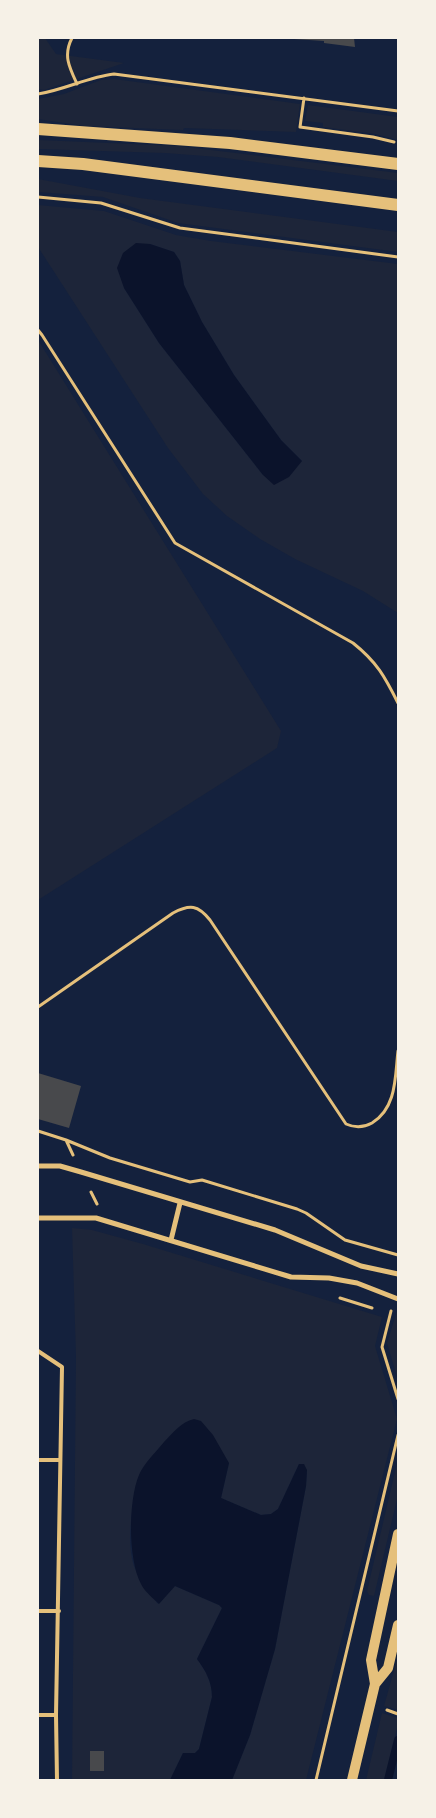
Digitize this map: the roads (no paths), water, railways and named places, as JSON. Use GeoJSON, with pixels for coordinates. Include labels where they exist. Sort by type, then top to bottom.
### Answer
{"type":"FeatureCollection","features":[{"type":"Feature","properties":{"kind":"main road"},"geometry":{"type":"LineString","coordinates":[[38,130],[214,141],[398,164]]}},
{"type":"Feature","properties":{"kind":"main road"},"geometry":{"type":"LineString","coordinates":[[38,161],[83,164],[398,205]]}},
{"type":"Feature","properties":{"kind":"main road"},"geometry":{"type":"LineString","coordinates":[[352,1780],[375,1684],[371,1660],[398,1535]]}},
{"type":"Feature","properties":{"kind":"main road"},"geometry":{"type":"LineString","coordinates":[[375,1684],[388,1668],[398,1624]]}},
{"type":"Feature","properties":{"kind":"street"},"geometry":{"type":"LineString","coordinates":[[38,1166],[60,1166],[274,1230],[361,1266],[398,1274]]}},
{"type":"Feature","properties":{"kind":"street"},"geometry":{"type":"LineString","coordinates":[[171,1240],[180,1203]]}},
{"type":"Feature","properties":{"kind":"street"},"geometry":{"type":"LineString","coordinates":[[38,1218],[96,1218],[291,1277],[329,1278],[348,1282],[397,1299]]}},
{"type":"Feature","properties":{"kind":"lane"},"geometry":{"type":"LineString","coordinates":[[38,1351],[62,1367],[56,1715],[57,1780]]}},
{"type":"Feature","properties":{"kind":"lane"},"geometry":{"type":"LineString","coordinates":[[38,1460],[60,1460]]}},
{"type":"Feature","properties":{"kind":"lane"},"geometry":{"type":"LineString","coordinates":[[38,1611],[59,1611]]}},
{"type":"Feature","properties":{"kind":"lane"},"geometry":{"type":"LineString","coordinates":[[38,1715],[56,1715]]}},
{"type":"Feature","properties":{"kind":"waterway"},"geometry":{"type":"LineString","coordinates":[[388,1780],[398,1740]]}}]}
